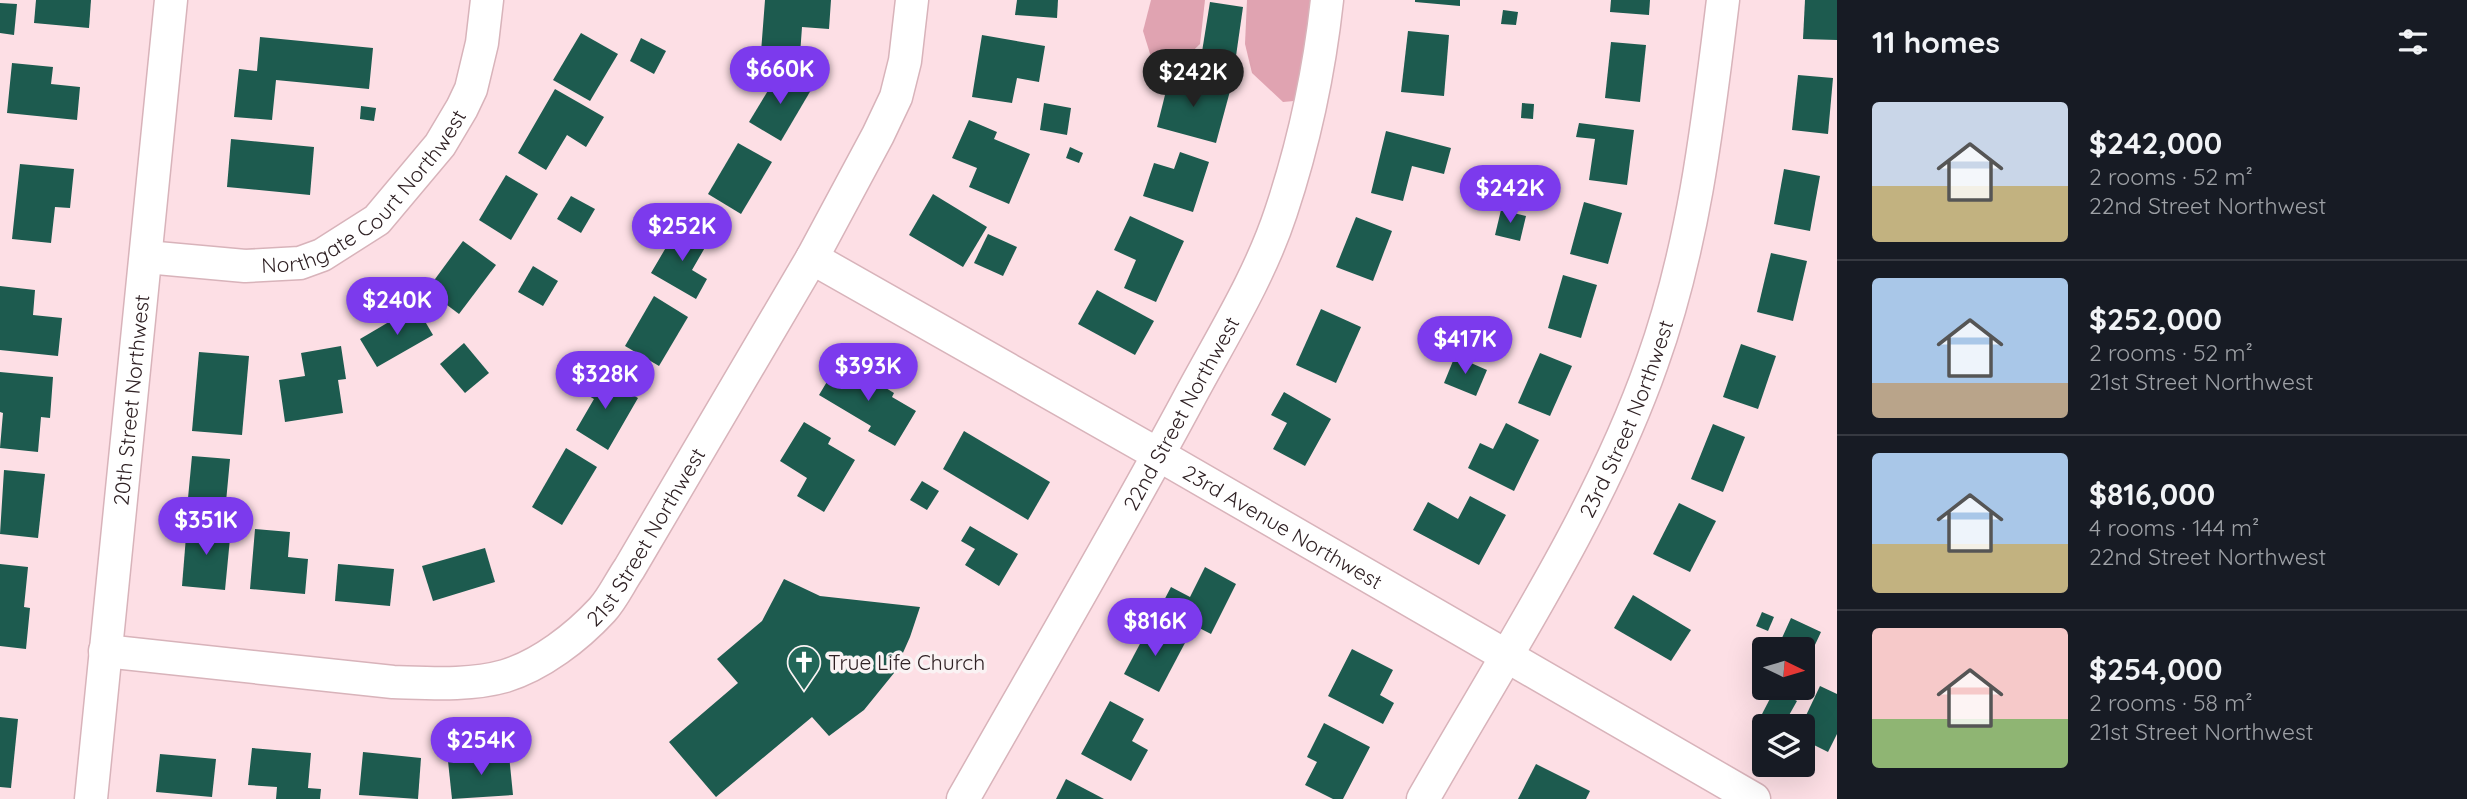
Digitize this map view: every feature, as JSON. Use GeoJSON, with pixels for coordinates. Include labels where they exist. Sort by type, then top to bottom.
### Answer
{"type":"FeatureCollection","features":[{"type":"Feature","properties":{"kind":"street","name":"20th Street Northwest"},"geometry":{"type":"LineString","coordinates":[[91,799],[171,0]]}},
{"type":"Feature","properties":{"kind":"street","name":"Northgate Court Northwest"},"geometry":{"type":"LineString","coordinates":[[146,257],[245,266],[300,263],[322,255],[360,233],[377,220],[440,145],[463,108],[471,89],[482,43],[487,0]]}},
{"type":"Feature","properties":{"kind":"street","name":"21st Street Northwest"},"geometry":{"type":"LineString","coordinates":[[105,651],[393,682],[440,683],[486,679],[525,669],[573,637],[604,608],[812,258],[896,97],[905,61],[912,0]]}},
{"type":"Feature","properties":{"kind":"street","name":"22nd Street Northwest"},"geometry":{"type":"LineString","coordinates":[[963,799],[1159,455],[1248,289],[1280,214],[1309,116],[1327,0]]}},
{"type":"Feature","properties":{"kind":"street","name":"23rd Street Northwest"},"geometry":{"type":"LineString","coordinates":[[1423,799],[1580,524],[1632,414],[1652,363],[1674,296],[1688,239],[1706,144],[1723,0]]}},
{"type":"Feature","properties":{"kind":"street","name":"23rd Avenue Northwest"},"geometry":{"type":"LineString","coordinates":[[812,258],[1754,799]]}},
{"type":"Feature","properties":{"kind":"shaded area"},"geometry":{"type":"Polygon","coordinates":[[[1151,0],[1205,0],[1200,44],[1174,69],[1151,57],[1143,31],[1151,0]]]}},
{"type":"Feature","properties":{"kind":"shaded area"},"geometry":{"type":"Polygon","coordinates":[[[1247,0],[1322,0],[1339,39],[1333,65],[1316,99],[1283,102],[1252,73],[1245,44],[1247,0]]]}},
{"type":"Feature","properties":{"kind":"building"},"geometry":{"type":"Polygon","coordinates":[[[36,0],[91,0],[89,28],[34,23],[36,0]]]}},
{"type":"Feature","properties":{"kind":"building"},"geometry":{"type":"Polygon","coordinates":[[[765,0],[831,0],[829,29],[802,27],[800,55],[761,52],[765,0]]]}},
{"type":"Feature","properties":{"kind":"building"},"geometry":{"type":"Polygon","coordinates":[[[1017,0],[1058,0],[1057,18],[1015,15],[1017,0]]]}},
{"type":"Feature","properties":{"kind":"building"},"geometry":{"type":"Polygon","coordinates":[[[1460,0],[1460,6],[1415,2],[1460,0]]]}},
{"type":"Feature","properties":{"kind":"building"},"geometry":{"type":"Polygon","coordinates":[[[1611,0],[1650,0],[1649,15],[1610,12],[1611,0]]]}},
{"type":"Feature","properties":{"kind":"building"},"geometry":{"type":"Polygon","coordinates":[[[1805,0],[1837,0],[1837,40],[1803,39],[1805,0]]]}},
{"type":"Feature","properties":{"kind":"building"},"geometry":{"type":"Polygon","coordinates":[[[1210,2],[1243,7],[1235,63],[1201,58],[1210,2]]]}},
{"type":"Feature","properties":{"kind":"building"},"geometry":{"type":"Polygon","coordinates":[[[0,3],[17,4],[14,35],[0,33],[0,3]]]}},
{"type":"Feature","properties":{"kind":"building"},"geometry":{"type":"Polygon","coordinates":[[[1503,10],[1518,12],[1516,25],[1501,24],[1503,10]]]}},
{"type":"Feature","properties":{"kind":"building"},"geometry":{"type":"Polygon","coordinates":[[[1408,31],[1449,35],[1444,96],[1401,92],[1408,31]]]}},
{"type":"Feature","properties":{"kind":"building"},"geometry":{"type":"Polygon","coordinates":[[[581,33],[618,54],[590,101],[553,80],[581,33]]]}},
{"type":"Feature","properties":{"kind":"building"},"geometry":{"type":"Polygon","coordinates":[[[982,35],[1045,46],[1039,82],[1017,78],[1012,103],[972,97],[982,35]]]}},
{"type":"Feature","properties":{"kind":"building"},"geometry":{"type":"Polygon","coordinates":[[[260,37],[373,48],[369,89],[276,80],[272,120],[234,117],[239,69],[257,71],[260,37]]]}},
{"type":"Feature","properties":{"kind":"building"},"geometry":{"type":"Polygon","coordinates":[[[641,38],[666,51],[654,74],[630,61],[641,38]]]}},
{"type":"Feature","properties":{"kind":"building"},"geometry":{"type":"Polygon","coordinates":[[[1611,42],[1646,45],[1640,102],[1605,98],[1611,42]]]}},
{"type":"Feature","properties":{"kind":"building"},"geometry":{"type":"Polygon","coordinates":[[[12,63],[53,67],[51,84],[80,87],[77,120],[7,113],[12,63]]]}},
{"type":"Feature","properties":{"kind":"building"},"geometry":{"type":"Polygon","coordinates":[[[780,71],[811,90],[781,141],[749,122],[780,71]]]}},
{"type":"Feature","properties":{"kind":"building"},"geometry":{"type":"Polygon","coordinates":[[[1170,75],[1230,91],[1216,143],[1157,127],[1170,75]]]}},
{"type":"Feature","properties":{"kind":"building"},"geometry":{"type":"Polygon","coordinates":[[[1798,75],[1833,78],[1828,134],[1792,130],[1798,75]]]}},
{"type":"Feature","properties":{"kind":"building"},"geometry":{"type":"Polygon","coordinates":[[[555,89],[604,117],[586,147],[567,135],[546,170],[518,153],[555,89]]]}},
{"type":"Feature","properties":{"kind":"building"},"geometry":{"type":"Polygon","coordinates":[[[1044,103],[1071,108],[1067,135],[1040,130],[1044,103]]]}},
{"type":"Feature","properties":{"kind":"building"},"geometry":{"type":"Polygon","coordinates":[[[1522,103],[1534,104],[1533,119],[1521,118],[1522,103]]]}},
{"type":"Feature","properties":{"kind":"building"},"geometry":{"type":"Polygon","coordinates":[[[361,106],[376,108],[374,121],[360,119],[361,106]]]}},
{"type":"Feature","properties":{"kind":"building"},"geometry":{"type":"Polygon","coordinates":[[[969,120],[997,132],[994,139],[1030,154],[1009,204],[969,187],[977,168],[952,158],[969,120]]]}},
{"type":"Feature","properties":{"kind":"building"},"geometry":{"type":"Polygon","coordinates":[[[1579,123],[1634,130],[1627,185],[1589,180],[1595,139],[1576,137],[1579,123]]]}},
{"type":"Feature","properties":{"kind":"building"},"geometry":{"type":"Polygon","coordinates":[[[1386,131],[1451,148],[1444,174],[1412,166],[1403,201],[1371,193],[1386,131]]]}},
{"type":"Feature","properties":{"kind":"building"},"geometry":{"type":"Polygon","coordinates":[[[231,139],[314,147],[310,195],[227,187],[231,139]]]}},
{"type":"Feature","properties":{"kind":"building"},"geometry":{"type":"Polygon","coordinates":[[[738,143],[772,162],[741,214],[708,194],[738,143]]]}},
{"type":"Feature","properties":{"kind":"building"},"geometry":{"type":"Polygon","coordinates":[[[1070,147],[1083,153],[1079,163],[1066,158],[1070,147]]]}},
{"type":"Feature","properties":{"kind":"building"},"geometry":{"type":"Polygon","coordinates":[[[1180,152],[1209,162],[1193,212],[1143,196],[1154,163],[1174,169],[1180,152]]]}},
{"type":"Feature","properties":{"kind":"building"},"geometry":{"type":"Polygon","coordinates":[[[20,164],[74,169],[70,208],[55,207],[51,243],[12,239],[20,164]]]}},
{"type":"Feature","properties":{"kind":"building"},"geometry":{"type":"Polygon","coordinates":[[[1784,169],[1820,176],[1810,231],[1774,224],[1784,169]]]}},
{"type":"Feature","properties":{"kind":"building"},"geometry":{"type":"Polygon","coordinates":[[[506,175],[538,194],[511,240],[479,220],[506,175]]]}},
{"type":"Feature","properties":{"kind":"building"},"geometry":{"type":"Polygon","coordinates":[[[933,194],[987,227],[963,267],[909,235],[933,194]]]}},
{"type":"Feature","properties":{"kind":"building"},"geometry":{"type":"Polygon","coordinates":[[[571,196],[595,209],[581,233],[557,219],[571,196]]]}},
{"type":"Feature","properties":{"kind":"building"},"geometry":{"type":"Polygon","coordinates":[[[1584,202],[1622,213],[1608,264],[1570,254],[1584,202]]]}},
{"type":"Feature","properties":{"kind":"building"},"geometry":{"type":"Polygon","coordinates":[[[1501,210],[1526,216],[1520,241],[1495,235],[1501,210]]]}},
{"type":"Feature","properties":{"kind":"building"},"geometry":{"type":"Polygon","coordinates":[[[1130,216],[1184,241],[1156,302],[1124,288],[1136,260],[1114,250],[1130,216]]]}},
{"type":"Feature","properties":{"kind":"building"},"geometry":{"type":"Polygon","coordinates":[[[1356,217],[1392,231],[1373,281],[1336,267],[1356,217]]]}},
{"type":"Feature","properties":{"kind":"building"},"geometry":{"type":"Polygon","coordinates":[[[678,227],[707,244],[692,270],[707,279],[696,299],[651,273],[678,227]]]}},
{"type":"Feature","properties":{"kind":"building"},"geometry":{"type":"Polygon","coordinates":[[[988,234],[1017,247],[1003,276],[974,263],[988,234]]]}},
{"type":"Feature","properties":{"kind":"building"},"geometry":{"type":"Polygon","coordinates":[[[463,241],[496,265],[459,314],[427,290],[463,241]]]}},
{"type":"Feature","properties":{"kind":"building"},"geometry":{"type":"Polygon","coordinates":[[[1771,253],[1807,261],[1793,321],[1757,312],[1771,253]]]}},
{"type":"Feature","properties":{"kind":"building"},"geometry":{"type":"Polygon","coordinates":[[[533,266],[558,281],[543,306],[518,292],[533,266]]]}},
{"type":"Feature","properties":{"kind":"building"},"geometry":{"type":"Polygon","coordinates":[[[1563,275],[1597,285],[1581,338],[1548,328],[1563,275]]]}},
{"type":"Feature","properties":{"kind":"building"},"geometry":{"type":"Polygon","coordinates":[[[0,286],[35,290],[33,315],[62,318],[58,356],[0,350],[0,286]]]}},
{"type":"Feature","properties":{"kind":"building"},"geometry":{"type":"Polygon","coordinates":[[[1097,290],[1154,321],[1135,355],[1078,324],[1097,290]]]}},
{"type":"Feature","properties":{"kind":"building"},"geometry":{"type":"Polygon","coordinates":[[[654,296],[688,317],[659,366],[625,346],[654,296]]]}},
{"type":"Feature","properties":{"kind":"building"},"geometry":{"type":"Polygon","coordinates":[[[416,306],[433,335],[377,367],[360,339],[416,306]]]}},
{"type":"Feature","properties":{"kind":"building"},"geometry":{"type":"Polygon","coordinates":[[[1321,309],[1361,327],[1336,383],[1296,365],[1321,309]]]}},
{"type":"Feature","properties":{"kind":"building"},"geometry":{"type":"Polygon","coordinates":[[[464,343],[489,373],[465,393],[440,364],[464,343]]]}},
{"type":"Feature","properties":{"kind":"building"},"geometry":{"type":"Polygon","coordinates":[[[1741,344],[1776,356],[1758,409],[1723,397],[1741,344]]]}},
{"type":"Feature","properties":{"kind":"building"},"geometry":{"type":"Polygon","coordinates":[[[341,346],[346,379],[338,380],[343,413],[285,422],[279,380],[305,376],[301,353],[341,346]]]}},
{"type":"Feature","properties":{"kind":"building"},"geometry":{"type":"Polygon","coordinates":[[[199,352],[249,356],[242,435],[192,431],[199,352]]]}},
{"type":"Feature","properties":{"kind":"building"},"geometry":{"type":"Polygon","coordinates":[[[1540,353],[1572,366],[1550,416],[1518,403],[1540,353]]]}},
{"type":"Feature","properties":{"kind":"building"},"geometry":{"type":"Polygon","coordinates":[[[1455,356],[1487,370],[1476,396],[1444,383],[1455,356]]]}},
{"type":"Feature","properties":{"kind":"building"},"geometry":{"type":"Polygon","coordinates":[[[840,360],[894,393],[892,397],[916,411],[895,446],[868,431],[871,426],[819,395],[840,360]]]}},
{"type":"Feature","properties":{"kind":"building"},"geometry":{"type":"Polygon","coordinates":[[[0,372],[53,377],[50,418],[41,417],[38,452],[0,448],[3,413],[0,412],[0,372]]]}},
{"type":"Feature","properties":{"kind":"building"},"geometry":{"type":"Polygon","coordinates":[[[594,372],[638,398],[608,450],[576,430],[594,399],[582,392],[594,372]]]}},
{"type":"Feature","properties":{"kind":"building"},"geometry":{"type":"Polygon","coordinates":[[[1284,392],[1331,419],[1305,466],[1273,449],[1287,423],[1271,415],[1284,392]]]}},
{"type":"Feature","properties":{"kind":"building"},"geometry":{"type":"Polygon","coordinates":[[[804,422],[831,438],[828,444],[855,460],[824,512],[797,496],[807,478],[780,461],[804,422]]]}},
{"type":"Feature","properties":{"kind":"building"},"geometry":{"type":"Polygon","coordinates":[[[1506,423],[1539,440],[1514,491],[1468,468],[1480,443],[1493,449],[1506,423]]]}},
{"type":"Feature","properties":{"kind":"building"},"geometry":{"type":"Polygon","coordinates":[[[1713,424],[1745,437],[1723,492],[1691,479],[1713,424]]]}},
{"type":"Feature","properties":{"kind":"building"},"geometry":{"type":"Polygon","coordinates":[[[964,431],[1050,482],[1028,520],[943,469],[964,431]]]}},
{"type":"Feature","properties":{"kind":"building"},"geometry":{"type":"Polygon","coordinates":[[[566,448],[597,467],[562,525],[532,507],[566,448]]]}},
{"type":"Feature","properties":{"kind":"building"},"geometry":{"type":"Polygon","coordinates":[[[192,456],[230,459],[226,502],[188,498],[192,456]]]}},
{"type":"Feature","properties":{"kind":"building"},"geometry":{"type":"Polygon","coordinates":[[[4,470],[45,474],[38,538],[0,534],[4,470]]]}},
{"type":"Feature","properties":{"kind":"building"},"geometry":{"type":"Polygon","coordinates":[[[922,481],[939,491],[927,510],[910,500],[922,481]]]}},
{"type":"Feature","properties":{"kind":"building"},"geometry":{"type":"Polygon","coordinates":[[[1470,496],[1506,515],[1479,565],[1413,530],[1428,502],[1458,519],[1470,496]]]}},
{"type":"Feature","properties":{"kind":"building"},"geometry":{"type":"Polygon","coordinates":[[[1679,503],[1716,521],[1690,572],[1653,554],[1679,503]]]}},
{"type":"Feature","properties":{"kind":"building"},"geometry":{"type":"Polygon","coordinates":[[[187,524],[231,528],[225,590],[182,586],[187,524]]]}},
{"type":"Feature","properties":{"kind":"building"},"geometry":{"type":"Polygon","coordinates":[[[970,526],[1018,554],[999,586],[965,565],[975,549],[961,541],[970,526]]]}},
{"type":"Feature","properties":{"kind":"building"},"geometry":{"type":"Polygon","coordinates":[[[255,529],[290,532],[288,557],[308,559],[305,594],[250,589],[255,529]]]}},
{"type":"Feature","properties":{"kind":"building"},"geometry":{"type":"Polygon","coordinates":[[[485,548],[495,582],[433,601],[422,566],[485,548]]]}},
{"type":"Feature","properties":{"kind":"building"},"geometry":{"type":"Polygon","coordinates":[[[0,564],[28,567],[24,607],[30,608],[26,649],[0,646],[0,564]]]}},
{"type":"Feature","properties":{"kind":"building"},"geometry":{"type":"Polygon","coordinates":[[[338,564],[394,569],[390,606],[335,601],[338,564]]]}},
{"type":"Feature","properties":{"kind":"building"},"geometry":{"type":"Polygon","coordinates":[[[1205,567],[1236,584],[1211,634],[1160,608],[1171,587],[1190,597],[1205,567]]]}},
{"type":"Feature","properties":{"kind":"building","name":"True Life Church"},"geometry":{"type":"Polygon","coordinates":[[[784,579],[820,596],[920,607],[894,673],[864,710],[829,736],[812,717],[716,797],[669,742],[738,683],[717,659],[762,621],[784,579]]]}},
{"type":"Feature","properties":{"kind":"building"},"geometry":{"type":"Polygon","coordinates":[[[1633,595],[1691,630],[1671,661],[1614,628],[1633,595]]]}},
{"type":"Feature","properties":{"kind":"building"},"geometry":{"type":"Polygon","coordinates":[[[1762,612],[1774,617],[1768,631],[1756,626],[1762,612]]]}},
{"type":"Feature","properties":{"kind":"building"},"geometry":{"type":"Polygon","coordinates":[[[1791,618],[1821,632],[1815,645],[1815,637],[1782,637],[1791,618]]]}},
{"type":"Feature","properties":{"kind":"building"},"geometry":{"type":"Polygon","coordinates":[[[1151,623],[1186,641],[1159,692],[1124,674],[1151,623]]]}},
{"type":"Feature","properties":{"kind":"building"},"geometry":{"type":"Polygon","coordinates":[[[1352,649],[1393,670],[1380,695],[1394,703],[1383,724],[1328,696],[1352,649]]]}},
{"type":"Feature","properties":{"kind":"building"},"geometry":{"type":"Polygon","coordinates":[[[1820,686],[1837,694],[1837,734],[1828,752],[1815,746],[1815,714],[1807,714],[1820,686]]]}},
{"type":"Feature","properties":{"kind":"building"},"geometry":{"type":"Polygon","coordinates":[[[1769,700],[1797,701],[1790,714],[1762,714],[1769,700]]]}},
{"type":"Feature","properties":{"kind":"building"},"geometry":{"type":"Polygon","coordinates":[[[1110,701],[1144,719],[1132,741],[1148,750],[1131,781],[1081,754],[1110,701]]]}},
{"type":"Feature","properties":{"kind":"building"},"geometry":{"type":"Polygon","coordinates":[[[0,717],[18,719],[11,788],[0,787],[0,717]]]}},
{"type":"Feature","properties":{"kind":"building"},"geometry":{"type":"Polygon","coordinates":[[[1324,723],[1370,747],[1343,799],[1333,799],[1305,785],[1317,762],[1307,757],[1324,723]]]}},
{"type":"Feature","properties":{"kind":"building"},"geometry":{"type":"Polygon","coordinates":[[[252,748],[311,753],[308,788],[321,789],[320,799],[276,799],[277,787],[248,785],[252,748]]]}},
{"type":"Feature","properties":{"kind":"building"},"geometry":{"type":"Polygon","coordinates":[[[363,752],[421,758],[418,799],[359,795],[363,752]]]}},
{"type":"Feature","properties":{"kind":"building"},"geometry":{"type":"Polygon","coordinates":[[[160,754],[216,759],[212,797],[156,792],[160,754]]]}},
{"type":"Feature","properties":{"kind":"building"},"geometry":{"type":"Polygon","coordinates":[[[509,755],[513,795],[452,799],[448,761],[509,755]]]}},
{"type":"Feature","properties":{"kind":"building"},"geometry":{"type":"Polygon","coordinates":[[[1536,764],[1590,791],[1586,799],[1518,799],[1536,764]]]}},
{"type":"Feature","properties":{"kind":"building"},"geometry":{"type":"Polygon","coordinates":[[[1066,779],[1104,799],[1056,799],[1066,779]]]}},
{"type":"Feature","properties":{"kind":"place","name":"True Life Church"},"geometry":{"type":"Point","coordinates":[804,692]}}]}
